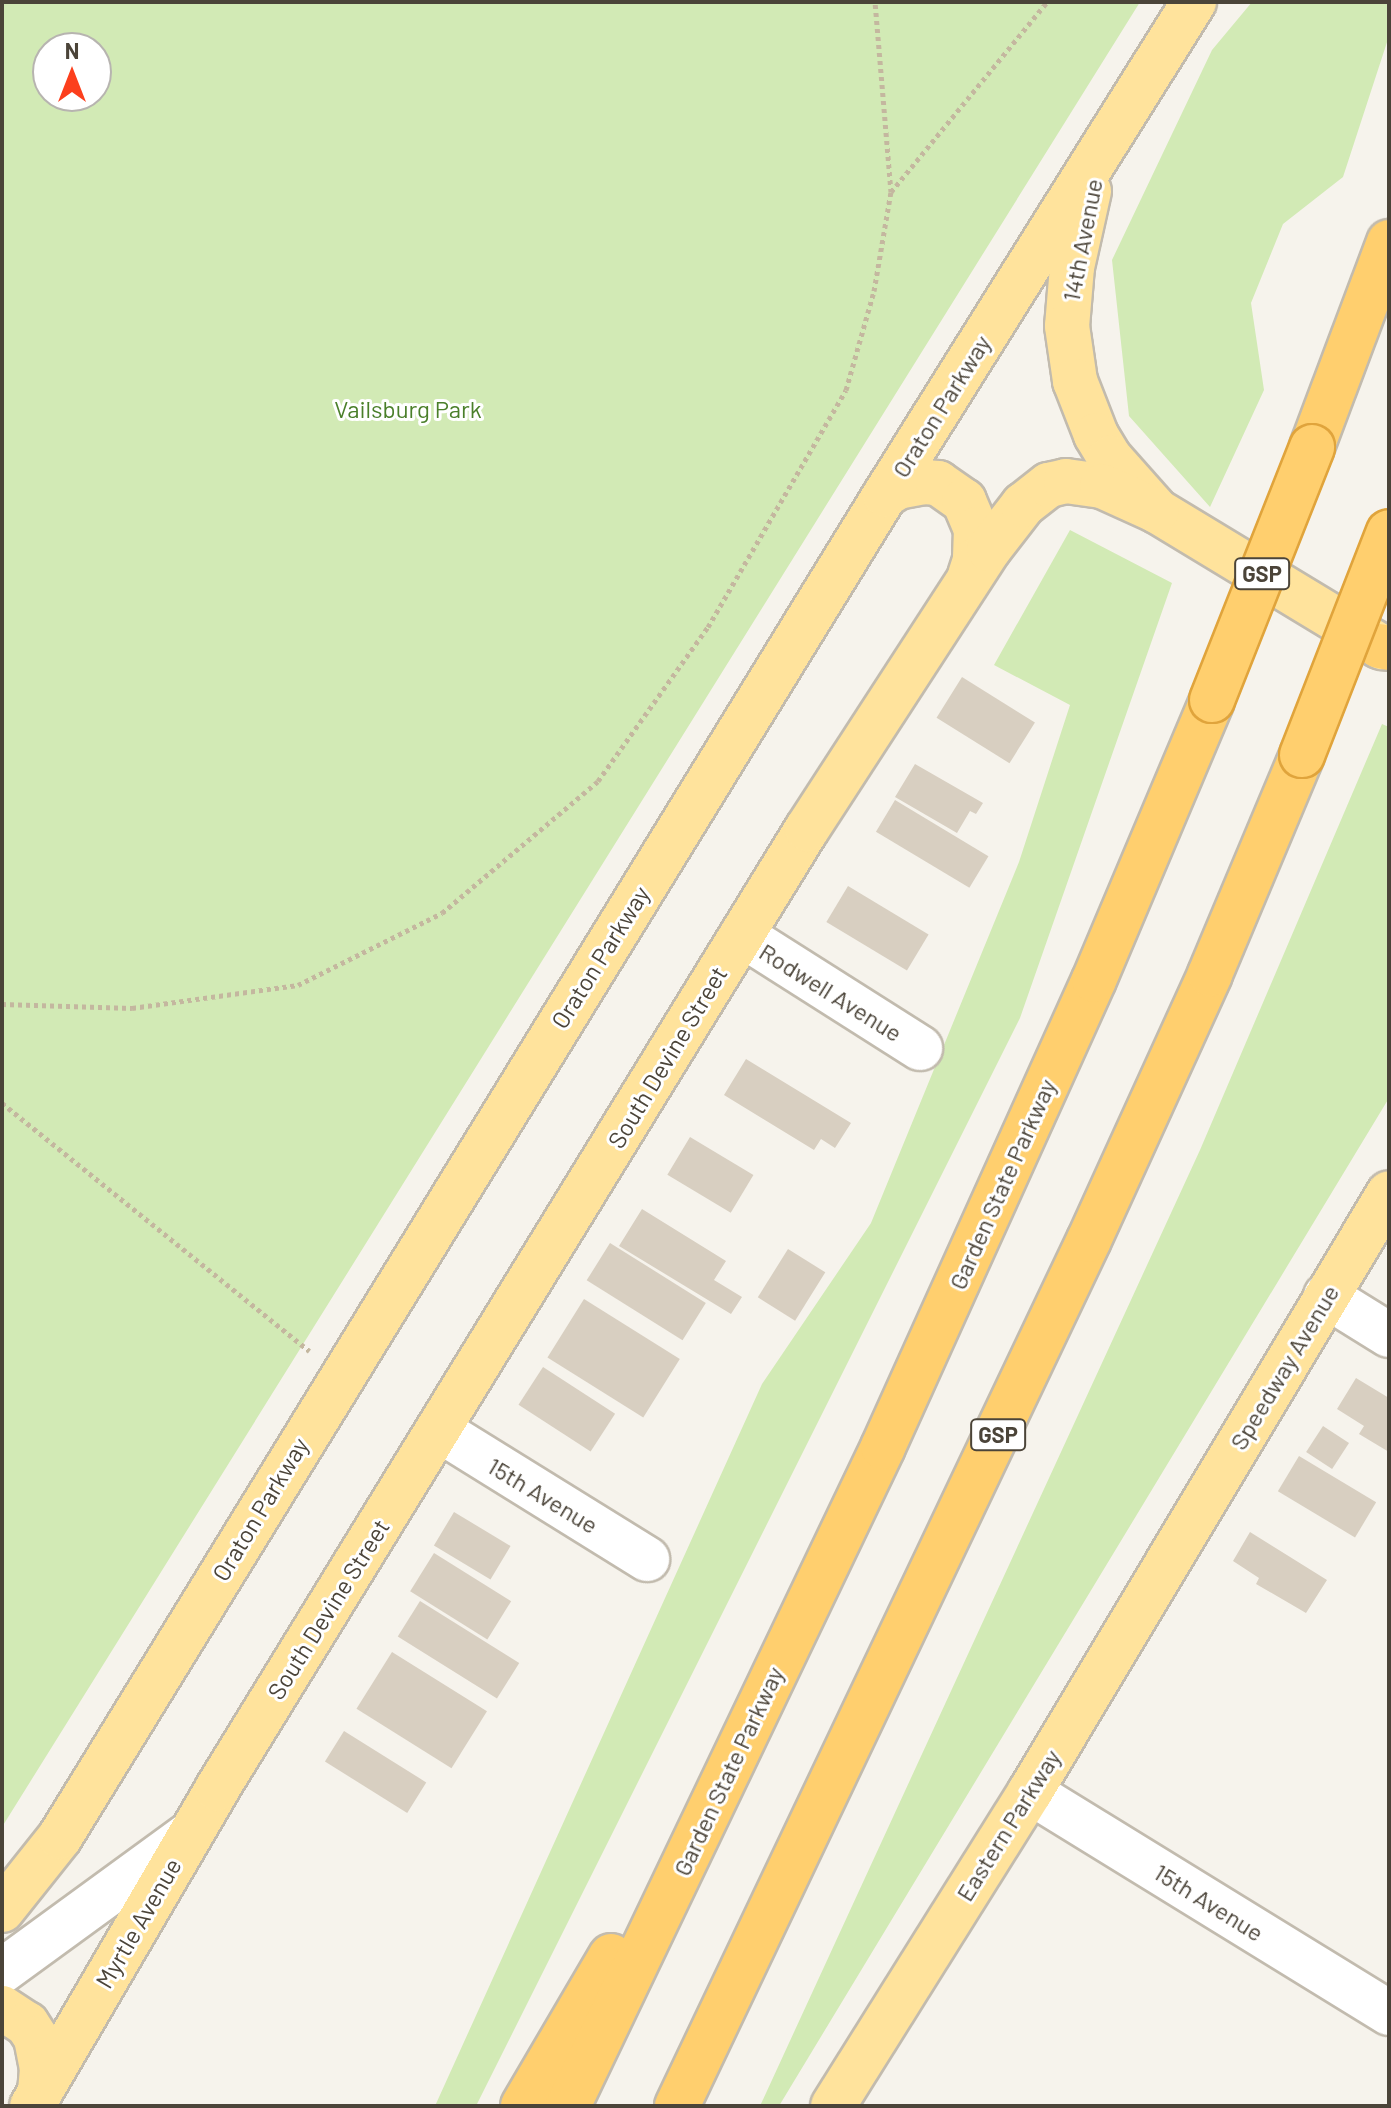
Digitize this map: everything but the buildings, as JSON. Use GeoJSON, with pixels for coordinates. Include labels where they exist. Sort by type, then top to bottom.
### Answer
{"type":"FeatureCollection","features":[{"type":"Feature","properties":{"kind":"highway","name":"Garden State Parkway"},"geometry":{"type":"LineString","coordinates":[[568,2106],[883,1447],[1029,1126],[1212,700],[1389,242]]}},
{"type":"Feature","properties":{"kind":"highway","name":"GSP"},"geometry":{"type":"LineString","coordinates":[[677,2106],[1083,1255],[1198,1001],[1302,755],[1389,532]]}},
{"type":"Feature","properties":{"kind":"highway"},"geometry":{"type":"LineString","coordinates":[[523,2106],[755,1713]]}},
{"type":"Feature","properties":{"kind":"main road","name":"Oraton Parkway"},"geometry":{"type":"LineString","coordinates":[[2,1910],[60,1837],[885,495],[1194,2]]}},
{"type":"Feature","properties":{"kind":"main road","name":"14th Avenue"},"geometry":{"type":"LineString","coordinates":[[1101,151],[1087,197],[1072,267],[1067,326],[1075,381],[1096,435],[1128,480],[1157,511],[1386,648]]}},
{"type":"Feature","properties":{"kind":"main road","name":"South Devine Street"},"geometry":{"type":"LineString","coordinates":[[246,1741],[742,935],[967,581],[1006,525],[1023,505],[1049,485],[1066,481],[1102,486],[1157,511]]}},
{"type":"Feature","properties":{"kind":"main road"},"geometry":{"type":"LineString","coordinates":[[885,495],[898,487],[938,483],[964,501],[973,515],[978,544],[967,581]]}},
{"type":"Feature","properties":{"kind":"main road","name":"Speedway Avenue"},"geometry":{"type":"LineString","coordinates":[[1178,1541],[1389,1193]]}},
{"type":"Feature","properties":{"kind":"main road","name":"Eastern Parkway"},"geometry":{"type":"LineString","coordinates":[[833,2106],[1030,1792],[1178,1541]]}},
{"type":"Feature","properties":{"kind":"main road","name":"Myrtle Avenue"},"geometry":{"type":"LineString","coordinates":[[36,2099],[246,1741]]}},
{"type":"Feature","properties":{"kind":"main road"},"geometry":{"type":"LineString","coordinates":[[2,2008],[27,2024],[36,2038],[42,2069],[36,2099]]}},
{"type":"Feature","properties":{"kind":"street","name":"Rodwell Avenue"},"geometry":{"type":"LineString","coordinates":[[742,935],[920,1048]]}},
{"type":"Feature","properties":{"kind":"street"},"geometry":{"type":"LineString","coordinates":[[1326,1296],[1389,1335]]}},
{"type":"Feature","properties":{"kind":"street","name":"15th Avenue"},"geometry":{"type":"LineString","coordinates":[[439,1430],[647,1559]]}},
{"type":"Feature","properties":{"kind":"street","name":"15th Avenue"},"geometry":{"type":"LineString","coordinates":[[1030,1792],[1389,2013]]}},
{"type":"Feature","properties":{"kind":"street"},"geometry":{"type":"LineString","coordinates":[[2,1971],[191,1833]]}},
{"type":"Feature","properties":{"kind":"path"},"geometry":{"type":"LineString","coordinates":[[2,1004],[132,1008],[298,985],[442,913],[598,781],[708,627],[846,390],[874,291],[891,192],[875,2]]}},
{"type":"Feature","properties":{"kind":"path"},"geometry":{"type":"LineString","coordinates":[[891,192],[1047,2]]}},
{"type":"Feature","properties":{"kind":"path"},"geometry":{"type":"LineString","coordinates":[[2,1103],[341,1377]]}},
{"type":"Feature","properties":{"kind":"green space","name":"Vailsburg Park"},"geometry":{"type":"Polygon","coordinates":[[[2,2],[1140,2],[2,1827],[2,2]]]}},
{"type":"Feature","properties":{"kind":"green space"},"geometry":{"type":"Polygon","coordinates":[[[1252,2],[1389,2],[1389,36],[1343,177],[1283,224],[1251,303],[1264,390],[1210,507],[1129,416],[1112,260],[1212,50],[1252,2]]]}},
{"type":"Feature","properties":{"kind":"green space"},"geometry":{"type":"Polygon","coordinates":[[[1070,530],[1172,583],[1020,1018],[476,2106],[435,2106],[762,1384],[871,1223],[1019,862],[1070,705],[994,665],[1070,530]]]}},
{"type":"Feature","properties":{"kind":"green space"},"geometry":{"type":"Polygon","coordinates":[[[1382,724],[1389,727],[1389,1098],[779,2106],[760,2106],[1200,1150],[1382,724]]]}}]}
